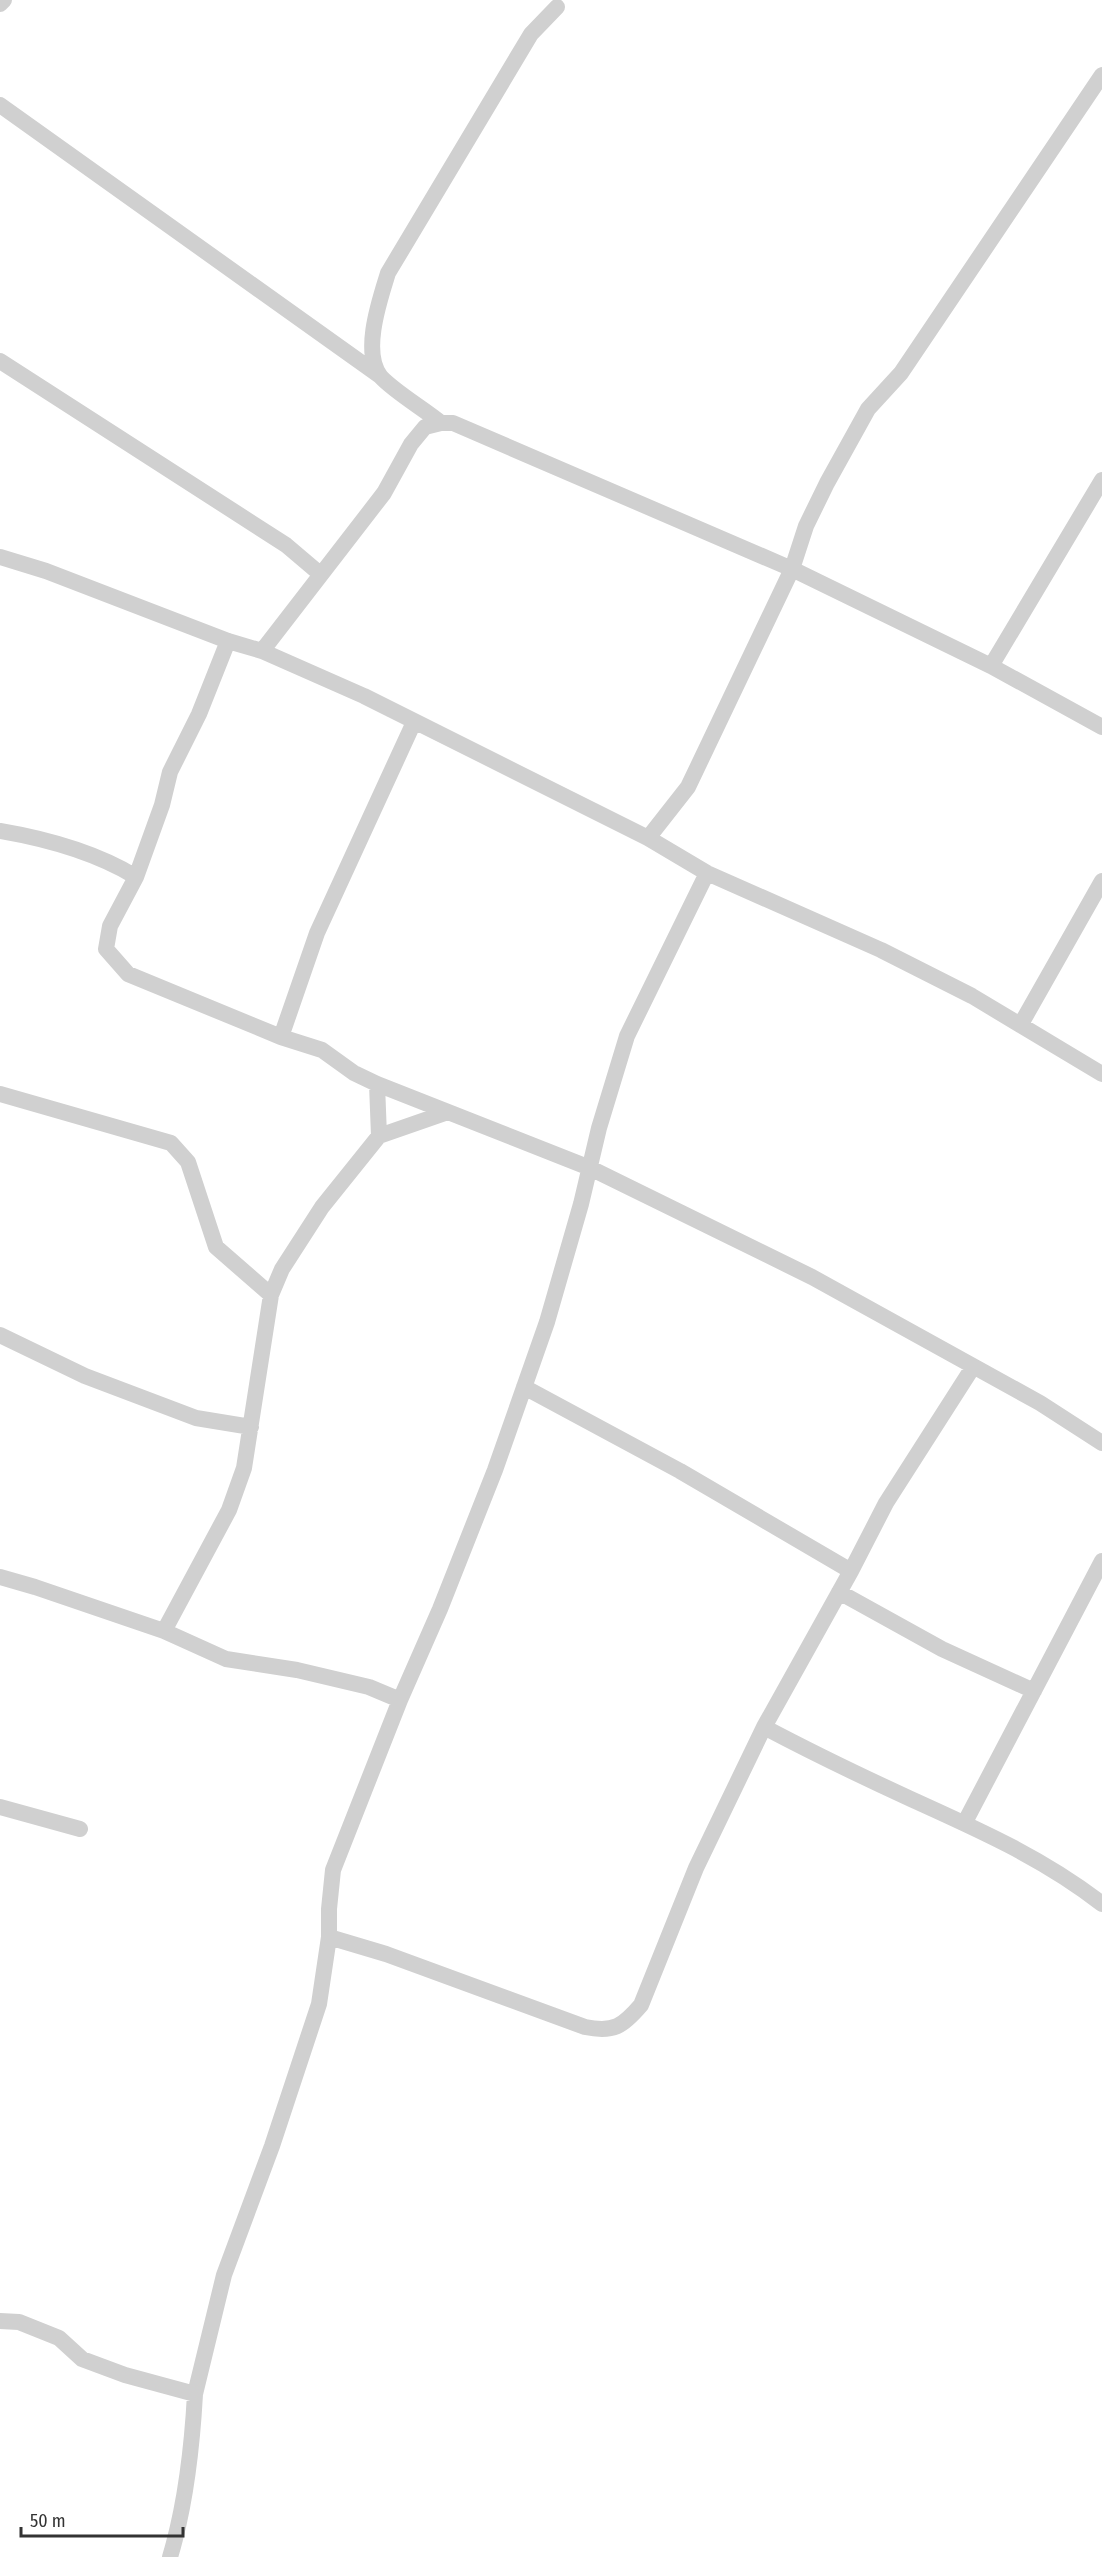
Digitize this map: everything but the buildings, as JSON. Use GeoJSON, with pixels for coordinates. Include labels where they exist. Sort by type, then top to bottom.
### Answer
{"type":"FeatureCollection","features":[{"type":"Feature","properties":{"kind":"street"},"geometry":{"type":"LineString","coordinates":[[0,4],[4,0]]}},
{"type":"Feature","properties":{"kind":"street"},"geometry":{"type":"LineString","coordinates":[[380,376],[371,349],[379,299],[388,273],[531,34],[557,7]]}},
{"type":"Feature","properties":{"kind":"street"},"geometry":{"type":"LineString","coordinates":[[648,838],[688,787],[792,569],[806,526],[868,409],[901,373],[1102,75]]}},
{"type":"Feature","properties":{"kind":"street"},"geometry":{"type":"LineString","coordinates":[[0,105],[380,376],[441,423]]}},
{"type":"Feature","properties":{"kind":"street"},"geometry":{"type":"LineString","coordinates":[[0,361],[286,545],[320,573]]}},
{"type":"Feature","properties":{"kind":"street"},"geometry":{"type":"LineString","coordinates":[[262,651],[384,493],[411,444],[425,427],[453,423],[467,427],[792,569],[991,666],[1102,727]]}},
{"type":"Feature","properties":{"kind":"street"},"geometry":{"type":"LineString","coordinates":[[991,666],[1102,480]]}},
{"type":"Feature","properties":{"kind":"street"},"geometry":{"type":"LineString","coordinates":[[0,556],[262,651],[364,696],[648,838],[707,873],[881,950],[1021,1024],[1102,1074]]}},
{"type":"Feature","properties":{"kind":"street"},"geometry":{"type":"LineString","coordinates":[[228,640],[199,714],[170,772],[162,805],[136,877],[110,926],[106,949],[128,974],[281,1037],[322,1050],[376,1084],[590,1168],[812,1277],[1040,1402],[1102,1443]]}},
{"type":"Feature","properties":{"kind":"street"},"geometry":{"type":"LineString","coordinates":[[281,1037],[317,933],[414,722]]}},
{"type":"Feature","properties":{"kind":"street"},"geometry":{"type":"LineString","coordinates":[[0,831],[82,851],[136,877]]}},
{"type":"Feature","properties":{"kind":"street"},"geometry":{"type":"LineString","coordinates":[[170,2557],[178,2531],[188,2477],[195,2394],[224,2275],[272,2146],[320,2004],[329,1937],[333,1870],[399,1700],[440,1609],[491,1481],[547,1323],[599,1128],[627,1036],[707,873]]}},
{"type":"Feature","properties":{"kind":"street"},"geometry":{"type":"LineString","coordinates":[[1021,1024],[1102,881]]}},
{"type":"Feature","properties":{"kind":"street"},"geometry":{"type":"LineString","coordinates":[[376,1084],[379,1136]]}},
{"type":"Feature","properties":{"kind":"street"},"geometry":{"type":"LineString","coordinates":[[0,1094],[171,1143],[188,1162],[216,1247],[271,1295]]}},
{"type":"Feature","properties":{"kind":"street"},"geometry":{"type":"LineString","coordinates":[[164,1631],[229,1510],[244,1468],[271,1295],[282,1269],[322,1207],[379,1136],[448,1112]]}},
{"type":"Feature","properties":{"kind":"street"},"geometry":{"type":"LineString","coordinates":[[0,1335],[85,1376],[196,1418],[250,1427]]}},
{"type":"Feature","properties":{"kind":"street"},"geometry":{"type":"LineString","coordinates":[[329,1937],[386,1954],[585,2027],[608,2029],[625,2024],[641,2005],[696,1868],[764,1727],[852,1571],[886,1503],[973,1367]]}},
{"type":"Feature","properties":{"kind":"street"},"geometry":{"type":"LineString","coordinates":[[524,1387],[680,1471],[852,1571]]}},
{"type":"Feature","properties":{"kind":"street"},"geometry":{"type":"LineString","coordinates":[[964,1822],[1102,1561]]}},
{"type":"Feature","properties":{"kind":"street"},"geometry":{"type":"LineString","coordinates":[[0,1577],[164,1631],[226,1659],[307,1672],[369,1687],[399,1700]]}},
{"type":"Feature","properties":{"kind":"street"},"geometry":{"type":"LineString","coordinates":[[839,1592],[942,1649],[1034,1690]]}},
{"type":"Feature","properties":{"kind":"street"},"geometry":{"type":"LineString","coordinates":[[764,1727],[815,1755],[964,1822],[1017,1849],[1078,1885],[1102,1904]]}},
{"type":"Feature","properties":{"kind":"street"},"geometry":{"type":"LineString","coordinates":[[0,1807],[80,1829]]}},
{"type":"Feature","properties":{"kind":"street"},"geometry":{"type":"LineString","coordinates":[[0,2321],[19,2322],[59,2338],[82,2359],[124,2375],[195,2394]]}}]}
